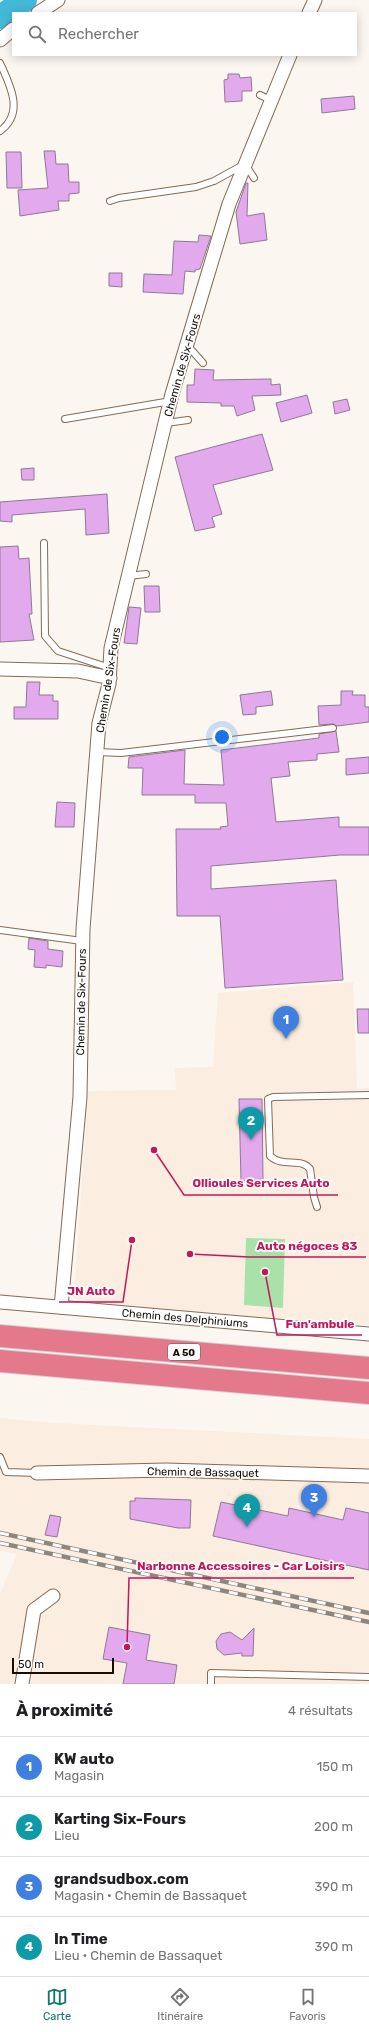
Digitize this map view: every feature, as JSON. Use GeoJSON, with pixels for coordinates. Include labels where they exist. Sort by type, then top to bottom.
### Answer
{"type":"FeatureCollection","features":[{"type":"Feature","properties":{"kind":"highway","name":"A 50"},"geometry":{"type":"LineString","coordinates":[[0,1336],[369,1368]]}},
{"type":"Feature","properties":{"kind":"highway","name":"A 50"},"geometry":{"type":"LineString","coordinates":[[0,1361],[369,1393]]}},
{"type":"Feature","properties":{"kind":"street"},"geometry":{"type":"LineString","coordinates":[[40,12],[58,0]]}},
{"type":"Feature","properties":{"kind":"street"},"geometry":{"type":"LineString","coordinates":[[309,12],[315,0]]}},
{"type":"Feature","properties":{"kind":"street"},"geometry":{"type":"LineString","coordinates":[[0,40],[12,30]]}},
{"type":"Feature","properties":{"kind":"street","name":"Chemin de Six-Fours"},"geometry":{"type":"LineString","coordinates":[[61,1307],[80,1097],[82,941],[99,723],[110,673],[111,648],[171,402],[201,287],[229,204],[245,164],[266,98],[289,56]]}},
{"type":"Feature","properties":{"kind":"street"},"geometry":{"type":"LineString","coordinates":[[0,670],[110,673]]}},
{"type":"Feature","properties":{"kind":"street","name":"Chemin des Delphiniums"},"geometry":{"type":"LineString","coordinates":[[0,1302],[369,1334]]}},
{"type":"Feature","properties":{"kind":"street","name":"Chemin de Bassaquet"},"geometry":{"type":"LineString","coordinates":[[37,1474],[166,1470],[369,1476]]}},
{"type":"Feature","properties":{"kind":"street"},"geometry":{"type":"LineString","coordinates":[[22,1684],[34,1610],[52,1596]]}},
{"type":"Feature","properties":{"kind":"lane"},"geometry":{"type":"LineString","coordinates":[[0,63],[13,92],[14,102],[12,119],[0,131]]}},
{"type":"Feature","properties":{"kind":"lane"},"geometry":{"type":"LineString","coordinates":[[110,201],[119,198],[196,187],[214,181],[245,164],[254,178]]}},
{"type":"Feature","properties":{"kind":"lane"},"geometry":{"type":"LineString","coordinates":[[187,345],[203,363]]}},
{"type":"Feature","properties":{"kind":"lane"},"geometry":{"type":"LineString","coordinates":[[65,419],[171,402]]}},
{"type":"Feature","properties":{"kind":"lane"},"geometry":{"type":"LineString","coordinates":[[166,423],[188,420]]}},
{"type":"Feature","properties":{"kind":"lane"},"geometry":{"type":"LineString","coordinates":[[44,543],[45,636],[58,651],[110,673]]}},
{"type":"Feature","properties":{"kind":"lane"},"geometry":{"type":"LineString","coordinates":[[128,576],[146,574]]}},
{"type":"Feature","properties":{"kind":"lane"},"geometry":{"type":"LineString","coordinates":[[97,752],[121,753],[191,747],[333,728]]}},
{"type":"Feature","properties":{"kind":"lane"},"geometry":{"type":"LineString","coordinates":[[0,930],[82,941]]}},
{"type":"Feature","properties":{"kind":"lane"},"geometry":{"type":"LineString","coordinates":[[317,1207],[310,1169],[307,1165],[275,1161],[270,1156],[268,1099],[273,1097],[369,1095]]}},
{"type":"Feature","properties":{"kind":"lane"},"geometry":{"type":"LineString","coordinates":[[0,1457],[6,1472],[37,1474]]}},
{"type":"Feature","properties":{"kind":"lane"},"geometry":{"type":"LineString","coordinates":[[211,1684],[211,1673],[369,1677]]}},
{"type":"Feature","properties":{"kind":"shaded area"},"geometry":{"type":"Polygon","coordinates":[[[353,982],[357,1089],[369,1088],[369,1325],[212,1314],[94,1302],[74,1298],[88,1091],[176,1090],[175,1068],[213,1067],[218,993],[353,982]]]}},
{"type":"Feature","properties":{"kind":"shaded area"},"geometry":{"type":"Polygon","coordinates":[[[0,1418],[54,1423],[369,1439],[369,1684],[0,1684],[0,1594],[17,1554],[0,1550],[0,1418]]]}},
{"type":"Feature","properties":{"kind":"green space"},"geometry":{"type":"Polygon","coordinates":[[[246,1238],[285,1239],[283,1308],[244,1305],[246,1238]]]}},
{"type":"Feature","properties":{"kind":"building"},"geometry":{"type":"Polygon","coordinates":[[[228,74],[239,74],[240,78],[251,77],[252,91],[242,91],[242,101],[225,102],[224,80],[228,79],[228,74]]]}},
{"type":"Feature","properties":{"kind":"building"},"geometry":{"type":"Polygon","coordinates":[[[354,96],[355,109],[322,113],[321,99],[354,96]]]}},
{"type":"Feature","properties":{"kind":"building"},"geometry":{"type":"Polygon","coordinates":[[[44,151],[55,151],[56,164],[68,164],[69,182],[79,182],[79,193],[69,194],[69,201],[58,201],[59,210],[20,216],[18,190],[48,188],[44,151]]]}},
{"type":"Feature","properties":{"kind":"building"},"geometry":{"type":"Polygon","coordinates":[[[6,152],[21,152],[22,188],[7,188],[6,152]]]}},
{"type":"Feature","properties":{"kind":"building"},"geometry":{"type":"Polygon","coordinates":[[[246,183],[248,183],[247,216],[264,213],[267,240],[240,244],[236,212],[246,183]]]}},
{"type":"Feature","properties":{"kind":"building"},"geometry":{"type":"Polygon","coordinates":[[[199,235],[211,236],[200,269],[195,270],[195,272],[185,271],[183,294],[143,292],[144,274],[172,275],[174,241],[198,242],[199,235]]]}},
{"type":"Feature","properties":{"kind":"building"},"geometry":{"type":"Polygon","coordinates":[[[109,273],[122,273],[122,287],[109,286],[109,273]]]}},
{"type":"Feature","properties":{"kind":"building"},"geometry":{"type":"Polygon","coordinates":[[[195,369],[214,370],[213,380],[271,379],[271,385],[280,384],[281,395],[252,396],[255,410],[237,416],[234,406],[221,406],[221,403],[187,402],[187,385],[194,385],[195,369]]]}},
{"type":"Feature","properties":{"kind":"building"},"geometry":{"type":"Polygon","coordinates":[[[307,395],[312,413],[281,422],[276,403],[307,395]]]}},
{"type":"Feature","properties":{"kind":"building"},"geometry":{"type":"Polygon","coordinates":[[[347,399],[350,410],[335,414],[333,402],[347,399]]]}},
{"type":"Feature","properties":{"kind":"building"},"geometry":{"type":"Polygon","coordinates":[[[262,434],[273,470],[213,485],[222,514],[212,517],[215,527],[195,531],[175,457],[262,434]]]}},
{"type":"Feature","properties":{"kind":"building"},"geometry":{"type":"Polygon","coordinates":[[[34,468],[34,480],[22,480],[21,469],[34,468]]]}},
{"type":"Feature","properties":{"kind":"building"},"geometry":{"type":"Polygon","coordinates":[[[107,494],[109,533],[86,535],[85,509],[12,515],[12,522],[0,521],[0,502],[107,494]]]}},
{"type":"Feature","properties":{"kind":"building"},"geometry":{"type":"Polygon","coordinates":[[[18,546],[19,559],[29,558],[32,614],[29,614],[34,640],[0,642],[0,547],[18,546]]]}},
{"type":"Feature","properties":{"kind":"building"},"geometry":{"type":"Polygon","coordinates":[[[144,586],[159,586],[160,612],[145,612],[144,586]]]}},
{"type":"Feature","properties":{"kind":"building"},"geometry":{"type":"Polygon","coordinates":[[[129,607],[141,608],[137,644],[124,643],[129,607]]]}},
{"type":"Feature","properties":{"kind":"building"},"geometry":{"type":"Polygon","coordinates":[[[27,682],[40,682],[39,695],[53,695],[53,701],[58,701],[58,719],[14,719],[14,707],[26,707],[27,682]]]}},
{"type":"Feature","properties":{"kind":"building"},"geometry":{"type":"Polygon","coordinates":[[[271,691],[273,705],[256,707],[256,714],[243,715],[240,695],[271,691]]]}},
{"type":"Feature","properties":{"kind":"building"},"geometry":{"type":"Polygon","coordinates":[[[341,691],[353,691],[352,695],[365,695],[365,707],[369,707],[369,722],[337,726],[333,724],[319,725],[318,706],[341,705],[341,691]]]}},
{"type":"Feature","properties":{"kind":"building"},"geometry":{"type":"Polygon","coordinates":[[[336,731],[339,752],[317,754],[317,760],[288,762],[290,776],[271,778],[276,822],[339,817],[339,827],[369,827],[369,855],[340,855],[211,866],[211,889],[336,880],[343,980],[225,988],[220,916],[177,916],[176,829],[221,829],[220,827],[228,826],[226,803],[195,803],[195,795],[142,795],[143,768],[128,768],[129,757],[185,750],[184,784],[224,785],[221,750],[319,738],[319,734],[336,731]]]}},
{"type":"Feature","properties":{"kind":"building"},"geometry":{"type":"Polygon","coordinates":[[[369,757],[369,773],[346,775],[346,759],[369,757]]]}},
{"type":"Feature","properties":{"kind":"building"},"geometry":{"type":"Polygon","coordinates":[[[57,802],[75,803],[74,827],[55,827],[57,802]]]}},
{"type":"Feature","properties":{"kind":"building"},"geometry":{"type":"Polygon","coordinates":[[[29,938],[48,941],[48,949],[63,951],[62,967],[46,965],[46,968],[34,967],[35,950],[28,949],[29,938]]]}},
{"type":"Feature","properties":{"kind":"building"},"geometry":{"type":"Polygon","coordinates":[[[357,1009],[369,1009],[369,1033],[358,1033],[357,1009]]]}},
{"type":"Feature","properties":{"kind":"building"},"geometry":{"type":"Polygon","coordinates":[[[239,1099],[262,1099],[263,1180],[241,1181],[239,1099]]]}},
{"type":"Feature","properties":{"kind":"building"},"geometry":{"type":"Polygon","coordinates":[[[135,1498],[191,1500],[190,1528],[178,1528],[130,1519],[130,1501],[135,1501],[135,1498]]]}},
{"type":"Feature","properties":{"kind":"building"},"geometry":{"type":"Polygon","coordinates":[[[221,1502],[288,1516],[289,1508],[343,1520],[346,1508],[369,1513],[369,1570],[213,1536],[221,1502]]]}},
{"type":"Feature","properties":{"kind":"building"},"geometry":{"type":"Polygon","coordinates":[[[50,1515],[61,1517],[57,1537],[45,1535],[50,1515]]]}},
{"type":"Feature","properties":{"kind":"building"},"geometry":{"type":"Polygon","coordinates":[[[109,1627],[150,1635],[146,1660],[177,1665],[174,1684],[123,1684],[127,1663],[103,1659],[109,1627]]]}},
{"type":"Feature","properties":{"kind":"building"},"geometry":{"type":"Polygon","coordinates":[[[254,1628],[253,1656],[242,1656],[242,1653],[224,1655],[217,1649],[216,1641],[221,1634],[230,1632],[242,1640],[254,1628]]]}},
{"type":"Feature","properties":{"kind":"waterway"},"geometry":{"type":"LineString","coordinates":[[0,17],[25,0]]}},
{"type":"Feature","properties":{"kind":"railway"},"geometry":{"type":"LineString","coordinates":[[0,1533],[369,1613]]}},
{"type":"Feature","properties":{"kind":"railway"},"geometry":{"type":"LineString","coordinates":[[0,1543],[369,1622]]}},
{"type":"Feature","properties":{"kind":"place","name":"KW auto"},"geometry":{"type":"Point","coordinates":[286,1039]}},
{"type":"Feature","properties":{"kind":"place","name":"Karting Six-Fours"},"geometry":{"type":"Point","coordinates":[251,1140]}},
{"type":"Feature","properties":{"kind":"place","name":"Ollioules Services Auto"},"geometry":{"type":"Point","coordinates":[154,1150]}},
{"type":"Feature","properties":{"kind":"place","name":"JN Auto"},"geometry":{"type":"Point","coordinates":[132,1240]}},
{"type":"Feature","properties":{"kind":"place","name":"Auto négoces 83"},"geometry":{"type":"Point","coordinates":[190,1254]}},
{"type":"Feature","properties":{"kind":"place","name":"Fun'ambule"},"geometry":{"type":"Point","coordinates":[265,1272]}},
{"type":"Feature","properties":{"kind":"place","name":"grandsudbox.com"},"geometry":{"type":"Point","coordinates":[314,1517]}},
{"type":"Feature","properties":{"kind":"place","name":"In Time"},"geometry":{"type":"Point","coordinates":[247,1527]}},
{"type":"Feature","properties":{"kind":"place","name":"Narbonne Accessoires - Car Loisirs"},"geometry":{"type":"Point","coordinates":[127,1647]}}]}
